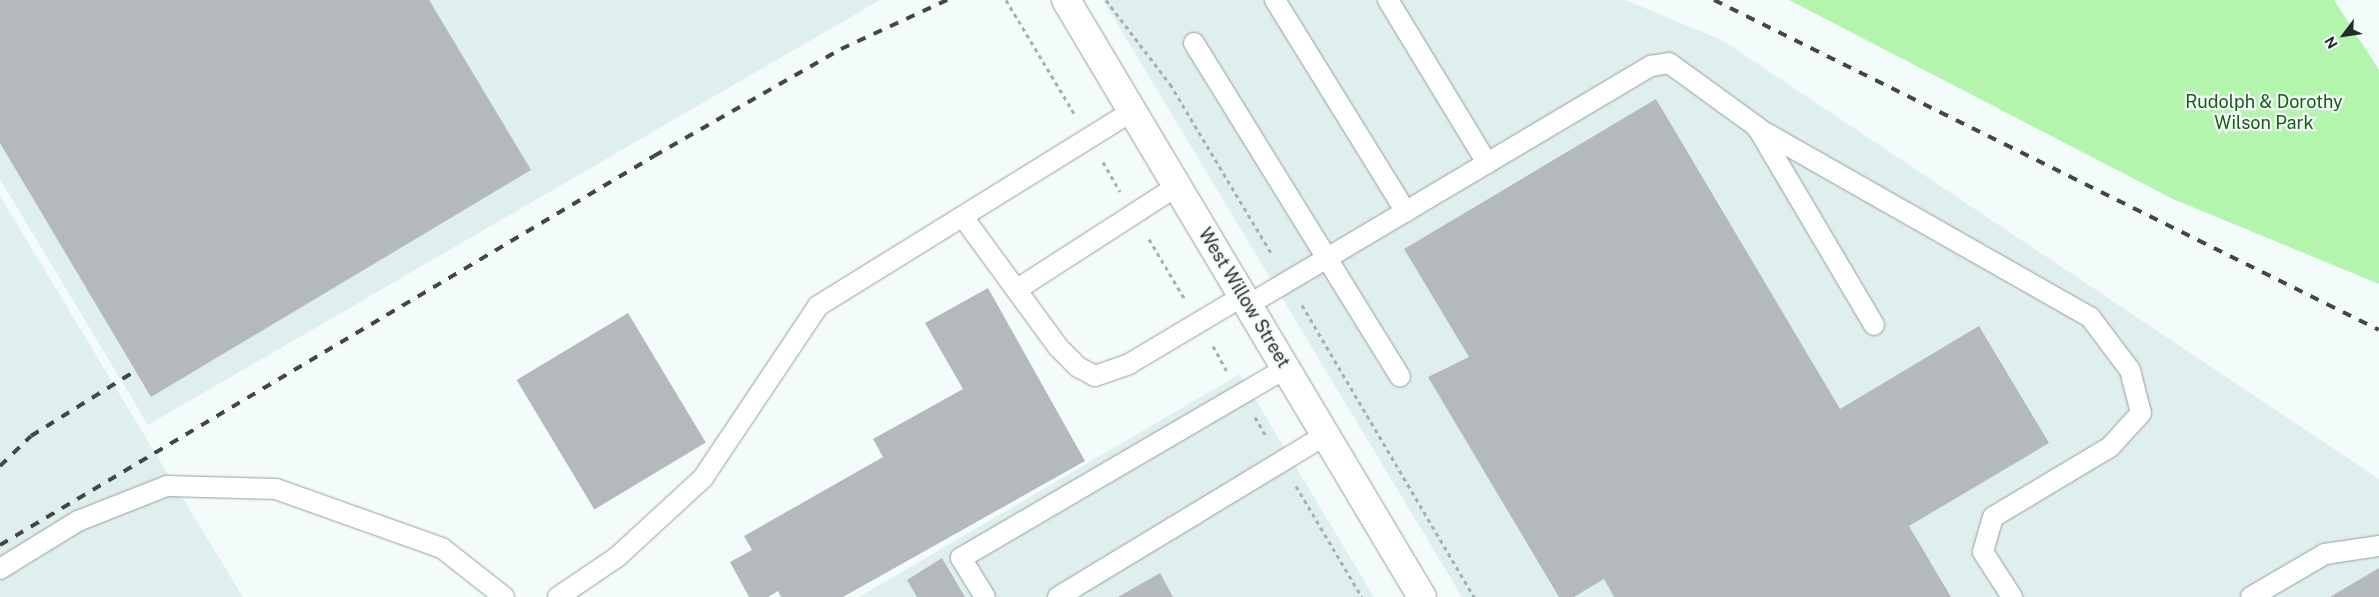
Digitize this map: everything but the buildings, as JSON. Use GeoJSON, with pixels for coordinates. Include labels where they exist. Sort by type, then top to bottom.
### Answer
{"type":"FeatureCollection","features":[{"type":"Feature","properties":{"kind":"street","name":"West Willow Street"},"geometry":{"type":"LineString","coordinates":[[1066,0],[1422,597]]}},
{"type":"Feature","properties":{"kind":"lane"},"geometry":{"type":"LineString","coordinates":[[1275,0],[1406,212]]}},
{"type":"Feature","properties":{"kind":"lane"},"geometry":{"type":"LineString","coordinates":[[1388,0],[1487,163]]}},
{"type":"Feature","properties":{"kind":"lane"},"geometry":{"type":"LineString","coordinates":[[1194,43],[1400,376]]}},
{"type":"Feature","properties":{"kind":"lane"},"geometry":{"type":"LineString","coordinates":[[963,217],[1018,288],[1059,348],[1078,368],[1095,376],[1129,364],[1246,301],[1288,282],[1651,66],[1669,63],[1757,127],[2090,317],[2130,370],[2140,413],[2110,447],[1993,517],[1983,552],[2012,597]]}},
{"type":"Feature","properties":{"kind":"lane"},"geometry":{"type":"LineString","coordinates":[[558,597],[617,557],[703,478],[818,306],[1132,111]]}},
{"type":"Feature","properties":{"kind":"lane"},"geometry":{"type":"LineString","coordinates":[[1757,127],[1874,325]]}},
{"type":"Feature","properties":{"kind":"lane"},"geometry":{"type":"LineString","coordinates":[[1018,288],[1178,186]]}},
{"type":"Feature","properties":{"kind":"lane"},"geometry":{"type":"LineString","coordinates":[[986,597],[961,558],[1286,368]]}},
{"type":"Feature","properties":{"kind":"lane"},"geometry":{"type":"LineString","coordinates":[[1058,597],[1326,436]]}},
{"type":"Feature","properties":{"kind":"lane"},"geometry":{"type":"LineString","coordinates":[[0,569],[78,521],[167,486],[276,489],[442,548],[504,597]]}},
{"type":"Feature","properties":{"kind":"lane"},"geometry":{"type":"LineString","coordinates":[[2251,597],[2325,554],[2379,546]]}},
{"type":"Feature","properties":{"kind":"path"},"geometry":{"type":"LineString","coordinates":[[1106,0],[1170,84],[1474,597]]}},
{"type":"Feature","properties":{"kind":"shaded area"},"geometry":{"type":"Polygon","coordinates":[[[0,0],[880,0],[148,425],[0,179],[0,0]]]}},
{"type":"Feature","properties":{"kind":"shaded area"},"geometry":{"type":"Polygon","coordinates":[[[1103,0],[1625,0],[1722,40],[2379,479],[2379,597],[1462,597],[1103,0]]]}},
{"type":"Feature","properties":{"kind":"shaded area"},"geometry":{"type":"Polygon","coordinates":[[[0,196],[163,466],[243,597],[0,597],[0,196]]]}},
{"type":"Feature","properties":{"kind":"shaded area"},"geometry":{"type":"Polygon","coordinates":[[[1240,374],[1374,597],[859,597],[1240,374]]]}},
{"type":"Feature","properties":{"kind":"green space","name":"Rudolph & Dorothy Wilson Park"},"geometry":{"type":"Polygon","coordinates":[[[1789,0],[2334,0],[2379,70],[2379,284],[2173,199],[1789,0]]]}},
{"type":"Feature","properties":{"kind":"railway"},"geometry":{"type":"LineString","coordinates":[[0,545],[654,156],[841,49],[947,0]]}},
{"type":"Feature","properties":{"kind":"railway"},"geometry":{"type":"LineString","coordinates":[[1714,0],[2379,330]]}},
{"type":"Feature","properties":{"kind":"railway"},"geometry":{"type":"LineString","coordinates":[[0,466],[31,436],[132,373]]}}]}
